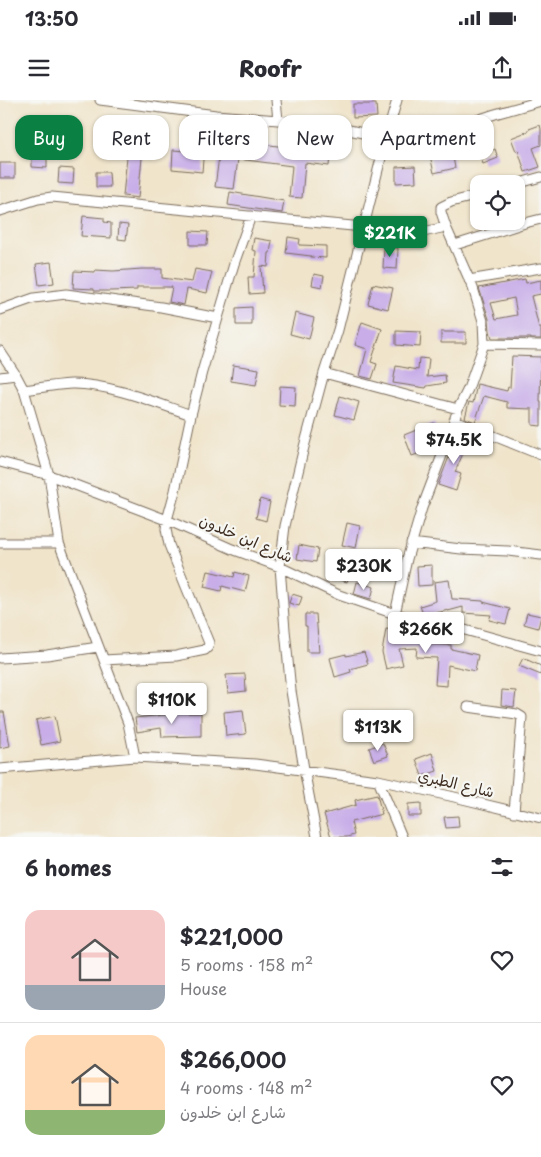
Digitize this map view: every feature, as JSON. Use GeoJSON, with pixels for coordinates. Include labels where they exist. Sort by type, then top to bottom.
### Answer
{"type":"FeatureCollection","features":[{"type":"Feature","properties":{"kind":"street"},"geometry":{"type":"LineString","coordinates":[[100,100],[216,115],[278,120],[276,100]]}},
{"type":"Feature","properties":{"kind":"street"},"geometry":{"type":"LineString","coordinates":[[393,115],[397,100]]}},
{"type":"Feature","properties":{"kind":"street"},"geometry":{"type":"LineString","coordinates":[[492,115],[541,101]]}},
{"type":"Feature","properties":{"kind":"street"},"geometry":{"type":"LineString","coordinates":[[318,837],[291,691],[280,567],[285,526],[304,446],[338,330],[380,160]]}},
{"type":"Feature","properties":{"kind":"street"},"geometry":{"type":"LineString","coordinates":[[525,181],[541,177]]}},
{"type":"Feature","properties":{"kind":"street"},"geometry":{"type":"LineString","coordinates":[[0,211],[38,199],[52,197],[423,232],[446,227]]}},
{"type":"Feature","properties":{"kind":"street"},"geometry":{"type":"LineString","coordinates":[[395,614],[411,543],[422,508],[458,408],[468,389],[484,344],[483,322],[470,280],[441,212],[442,207],[451,202],[470,197]]}},
{"type":"Feature","properties":{"kind":"street"},"geometry":{"type":"LineString","coordinates":[[104,660],[176,656],[205,650],[208,647],[209,643],[170,546],[166,529],[202,372],[234,264],[251,216]]}},
{"type":"Feature","properties":{"kind":"street"},"geometry":{"type":"LineString","coordinates":[[455,246],[516,225],[541,219]]}},
{"type":"Feature","properties":{"kind":"street"},"geometry":{"type":"LineString","coordinates":[[470,280],[541,268]]}},
{"type":"Feature","properties":{"kind":"street"},"geometry":{"type":"LineString","coordinates":[[0,310],[34,298],[66,294],[161,307],[218,318]]}},
{"type":"Feature","properties":{"kind":"street"},"geometry":{"type":"LineString","coordinates":[[484,344],[541,345]]}},
{"type":"Feature","properties":{"kind":"street"},"geometry":{"type":"LineString","coordinates":[[0,351],[16,374],[24,390],[49,475],[59,543],[128,723],[135,757]]}},
{"type":"Feature","properties":{"kind":"street"},"geometry":{"type":"LineString","coordinates":[[324,373],[458,408]]}},
{"type":"Feature","properties":{"kind":"street"},"geometry":{"type":"LineString","coordinates":[[0,377],[16,374]]}},
{"type":"Feature","properties":{"kind":"street"},"geometry":{"type":"LineString","coordinates":[[24,390],[71,384],[93,386],[138,397],[191,415]]}},
{"type":"Feature","properties":{"kind":"street"},"geometry":{"type":"LineString","coordinates":[[454,420],[541,455]]}},
{"type":"Feature","properties":{"kind":"street","name":"شارع ابن خلدون"},"geometry":{"type":"LineString","coordinates":[[0,462],[49,475],[167,520],[232,549],[280,567],[338,595],[395,614],[465,630],[541,651]]}},
{"type":"Feature","properties":{"kind":"street"},"geometry":{"type":"LineString","coordinates":[[0,543],[59,543]]}},
{"type":"Feature","properties":{"kind":"street"},"geometry":{"type":"LineString","coordinates":[[411,543],[541,555]]}},
{"type":"Feature","properties":{"kind":"street"},"geometry":{"type":"LineString","coordinates":[[0,658],[46,655],[98,647]]}},
{"type":"Feature","properties":{"kind":"street"},"geometry":{"type":"LineString","coordinates":[[468,707],[517,714],[522,717],[514,812]]}},
{"type":"Feature","properties":{"kind":"street","name":"شارع الطبري"},"geometry":{"type":"LineString","coordinates":[[0,769],[135,757],[255,764],[378,780],[541,818]]}},
{"type":"Feature","properties":{"kind":"street"},"geometry":{"type":"LineString","coordinates":[[378,780],[402,837]]}},
{"type":"Feature","properties":{"kind":"building"},"geometry":{"type":"Polygon","coordinates":[[[353,104],[376,104],[377,115],[362,115],[362,118],[353,118],[353,104]]]}},
{"type":"Feature","properties":{"kind":"building"},"geometry":{"type":"Polygon","coordinates":[[[540,125],[541,145],[533,148],[540,167],[525,172],[518,150],[516,151],[511,138],[540,125]]]}},
{"type":"Feature","properties":{"kind":"building"},"geometry":{"type":"Polygon","coordinates":[[[268,145],[278,146],[278,160],[330,160],[329,166],[305,163],[302,198],[289,197],[292,166],[246,160],[268,160],[268,145]]]}},
{"type":"Feature","properties":{"kind":"building"},"geometry":{"type":"Polygon","coordinates":[[[494,149],[498,158],[494,160],[494,149]]]}},
{"type":"Feature","properties":{"kind":"building"},"geometry":{"type":"Polygon","coordinates":[[[173,150],[179,150],[179,160],[203,160],[202,172],[172,169],[173,150]]]}},
{"type":"Feature","properties":{"kind":"building"},"geometry":{"type":"Polygon","coordinates":[[[32,160],[47,160],[47,168],[32,167],[32,160]]]}},
{"type":"Feature","properties":{"kind":"building"},"geometry":{"type":"Polygon","coordinates":[[[127,160],[142,160],[138,198],[123,196],[127,160]]]}},
{"type":"Feature","properties":{"kind":"building"},"geometry":{"type":"Polygon","coordinates":[[[219,160],[238,160],[234,189],[215,187],[219,160]]]}},
{"type":"Feature","properties":{"kind":"building"},"geometry":{"type":"Polygon","coordinates":[[[431,160],[454,160],[455,168],[434,173],[431,160]]]}},
{"type":"Feature","properties":{"kind":"building"},"geometry":{"type":"Polygon","coordinates":[[[482,160],[493,160],[483,164],[482,160]]]}},
{"type":"Feature","properties":{"kind":"building"},"geometry":{"type":"Polygon","coordinates":[[[0,163],[15,163],[15,178],[0,178],[0,163]]]}},
{"type":"Feature","properties":{"kind":"building"},"geometry":{"type":"Polygon","coordinates":[[[415,166],[416,182],[396,183],[396,167],[415,166]]]}},
{"type":"Feature","properties":{"kind":"building"},"geometry":{"type":"Polygon","coordinates":[[[59,168],[74,169],[73,184],[58,183],[59,168]]]}},
{"type":"Feature","properties":{"kind":"building"},"geometry":{"type":"Polygon","coordinates":[[[96,172],[109,172],[110,187],[96,187],[96,172]]]}},
{"type":"Feature","properties":{"kind":"building"},"geometry":{"type":"Polygon","coordinates":[[[230,192],[284,201],[282,213],[228,205],[230,192]]]}},
{"type":"Feature","properties":{"kind":"building"},"geometry":{"type":"Polygon","coordinates":[[[83,216],[104,218],[104,222],[111,223],[111,238],[81,236],[83,216]]]}},
{"type":"Feature","properties":{"kind":"building"},"geometry":{"type":"Polygon","coordinates":[[[119,224],[128,225],[126,240],[118,239],[119,224]]]}},
{"type":"Feature","properties":{"kind":"building"},"geometry":{"type":"Polygon","coordinates":[[[190,231],[208,232],[207,245],[190,245],[190,231]]]}},
{"type":"Feature","properties":{"kind":"building"},"geometry":{"type":"Polygon","coordinates":[[[288,237],[300,239],[299,245],[326,246],[326,258],[286,253],[288,237]]]}},
{"type":"Feature","properties":{"kind":"building"},"geometry":{"type":"Polygon","coordinates":[[[254,238],[272,241],[268,267],[261,266],[263,293],[249,294],[248,277],[254,277],[256,251],[252,250],[254,238]]]}},
{"type":"Feature","properties":{"kind":"building"},"geometry":{"type":"Polygon","coordinates":[[[384,247],[398,248],[397,269],[383,268],[384,247]]]}},
{"type":"Feature","properties":{"kind":"building"},"geometry":{"type":"Polygon","coordinates":[[[51,262],[54,283],[39,285],[36,264],[51,262]]]}},
{"type":"Feature","properties":{"kind":"building"},"geometry":{"type":"Polygon","coordinates":[[[162,269],[162,278],[192,282],[195,269],[212,272],[207,293],[187,289],[184,305],[169,302],[172,287],[137,287],[137,290],[111,291],[73,288],[74,271],[95,272],[95,270],[162,269]]]}},
{"type":"Feature","properties":{"kind":"building"},"geometry":{"type":"Polygon","coordinates":[[[314,274],[324,276],[322,287],[312,285],[314,274]]]}},
{"type":"Feature","properties":{"kind":"building"},"geometry":{"type":"Polygon","coordinates":[[[525,279],[526,283],[541,280],[541,294],[531,296],[539,328],[541,328],[541,339],[492,338],[489,319],[479,288],[525,279]],[[514,298],[491,303],[496,319],[517,315],[514,298]]]}},
{"type":"Feature","properties":{"kind":"building"},"geometry":{"type":"Polygon","coordinates":[[[373,284],[393,288],[388,309],[368,304],[373,284]]]}},
{"type":"Feature","properties":{"kind":"building"},"geometry":{"type":"Polygon","coordinates":[[[252,307],[252,325],[236,325],[236,308],[252,307]]]}},
{"type":"Feature","properties":{"kind":"building"},"geometry":{"type":"Polygon","coordinates":[[[295,313],[314,318],[309,339],[290,334],[295,313]]]}},
{"type":"Feature","properties":{"kind":"building"},"geometry":{"type":"Polygon","coordinates":[[[362,322],[382,329],[371,362],[377,364],[372,379],[360,376],[367,349],[355,345],[362,322]]]}},
{"type":"Feature","properties":{"kind":"building"},"geometry":{"type":"Polygon","coordinates":[[[396,331],[421,332],[420,347],[396,345],[396,331]]]}},
{"type":"Feature","properties":{"kind":"building"},"geometry":{"type":"Polygon","coordinates":[[[441,332],[466,332],[466,343],[441,343],[441,332]]]}},
{"type":"Feature","properties":{"kind":"building"},"geometry":{"type":"Polygon","coordinates":[[[512,356],[541,357],[541,426],[532,425],[532,409],[507,408],[507,402],[484,396],[475,422],[465,418],[469,402],[473,403],[477,384],[507,391],[508,387],[510,388],[512,356]]]}},
{"type":"Feature","properties":{"kind":"building"},"geometry":{"type":"Polygon","coordinates":[[[419,358],[429,359],[427,377],[445,375],[446,383],[427,386],[426,388],[393,383],[396,366],[418,370],[419,358]]]}},
{"type":"Feature","properties":{"kind":"building"},"geometry":{"type":"Polygon","coordinates":[[[233,365],[259,369],[256,385],[231,381],[233,365]]]}},
{"type":"Feature","properties":{"kind":"building"},"geometry":{"type":"Polygon","coordinates":[[[280,386],[296,387],[295,406],[279,405],[280,386]]]}},
{"type":"Feature","properties":{"kind":"building"},"geometry":{"type":"Polygon","coordinates":[[[340,396],[359,402],[354,420],[335,415],[340,396]]]}},
{"type":"Feature","properties":{"kind":"building"},"geometry":{"type":"Polygon","coordinates":[[[434,423],[441,440],[439,446],[412,456],[404,435],[434,423]]]}},
{"type":"Feature","properties":{"kind":"building"},"geometry":{"type":"Polygon","coordinates":[[[458,434],[469,440],[455,472],[461,474],[456,491],[438,485],[458,434]]]}},
{"type":"Feature","properties":{"kind":"building"},"geometry":{"type":"Polygon","coordinates":[[[260,499],[270,502],[266,521],[256,518],[260,499]]]}},
{"type":"Feature","properties":{"kind":"building"},"geometry":{"type":"Polygon","coordinates":[[[347,523],[360,526],[356,548],[342,545],[347,523]]]}},
{"type":"Feature","properties":{"kind":"building"},"geometry":{"type":"Polygon","coordinates":[[[299,545],[318,549],[316,562],[297,559],[299,545]]]}},
{"type":"Feature","properties":{"kind":"building"},"geometry":{"type":"Polygon","coordinates":[[[338,559],[353,564],[347,582],[333,578],[338,559]]]}},
{"type":"Feature","properties":{"kind":"building"},"geometry":{"type":"Polygon","coordinates":[[[432,565],[432,585],[418,586],[417,566],[432,565]]]}},
{"type":"Feature","properties":{"kind":"building"},"geometry":{"type":"Polygon","coordinates":[[[208,571],[234,577],[235,572],[249,576],[245,592],[222,586],[221,591],[204,587],[208,571]]]}},
{"type":"Feature","properties":{"kind":"building"},"geometry":{"type":"Polygon","coordinates":[[[449,580],[452,599],[483,601],[510,609],[506,624],[489,620],[491,615],[463,613],[463,607],[429,615],[423,614],[420,606],[436,601],[434,582],[449,580]]]}},
{"type":"Feature","properties":{"kind":"building"},"geometry":{"type":"Polygon","coordinates":[[[357,582],[374,587],[371,599],[354,594],[357,582]]]}},
{"type":"Feature","properties":{"kind":"building"},"geometry":{"type":"Polygon","coordinates":[[[292,594],[302,597],[299,606],[289,603],[292,594]]]}},
{"type":"Feature","properties":{"kind":"building"},"geometry":{"type":"Polygon","coordinates":[[[527,613],[541,616],[538,628],[524,624],[527,613]]]}},
{"type":"Feature","properties":{"kind":"building"},"geometry":{"type":"Polygon","coordinates":[[[305,614],[316,614],[319,652],[307,652],[305,614]]]}},
{"type":"Feature","properties":{"kind":"building"},"geometry":{"type":"Polygon","coordinates":[[[386,629],[428,636],[427,644],[451,645],[451,649],[478,655],[475,671],[448,665],[447,686],[435,685],[437,658],[416,657],[417,648],[399,649],[403,665],[386,669],[382,652],[386,629]]]}},
{"type":"Feature","properties":{"kind":"building"},"geometry":{"type":"Polygon","coordinates":[[[364,652],[368,664],[350,669],[351,672],[335,677],[330,658],[364,652]]]}},
{"type":"Feature","properties":{"kind":"building"},"geometry":{"type":"Polygon","coordinates":[[[523,658],[541,666],[541,675],[519,666],[523,658]]]}},
{"type":"Feature","properties":{"kind":"building"},"geometry":{"type":"Polygon","coordinates":[[[245,674],[246,691],[228,693],[226,675],[245,674]]]}},
{"type":"Feature","properties":{"kind":"building"},"geometry":{"type":"Polygon","coordinates":[[[502,690],[516,691],[514,707],[501,705],[502,690]]]}},
{"type":"Feature","properties":{"kind":"building"},"geometry":{"type":"Polygon","coordinates":[[[243,710],[246,734],[226,736],[224,712],[243,710]]]}},
{"type":"Feature","properties":{"kind":"building"},"geometry":{"type":"Polygon","coordinates":[[[0,712],[4,712],[10,746],[0,748],[0,712]]]}},
{"type":"Feature","properties":{"kind":"building"},"geometry":{"type":"Polygon","coordinates":[[[201,713],[201,736],[162,737],[161,728],[137,732],[135,718],[201,713]]]}},
{"type":"Feature","properties":{"kind":"building"},"geometry":{"type":"Polygon","coordinates":[[[55,716],[60,741],[41,745],[36,720],[55,716]]]}},
{"type":"Feature","properties":{"kind":"building"},"geometry":{"type":"Polygon","coordinates":[[[383,743],[388,756],[374,761],[369,748],[383,743]]]}},
{"type":"Feature","properties":{"kind":"building"},"geometry":{"type":"Polygon","coordinates":[[[432,753],[437,771],[422,776],[416,759],[432,753]]]}},
{"type":"Feature","properties":{"kind":"building"},"geometry":{"type":"Polygon","coordinates":[[[377,795],[382,814],[351,822],[354,835],[331,837],[324,814],[356,805],[355,800],[377,795]]]}},
{"type":"Feature","properties":{"kind":"building"},"geometry":{"type":"Polygon","coordinates":[[[421,803],[421,816],[408,816],[408,804],[421,803]]]}},
{"type":"Feature","properties":{"kind":"building"},"geometry":{"type":"Polygon","coordinates":[[[458,816],[459,827],[446,828],[444,817],[458,816]]]}}]}
